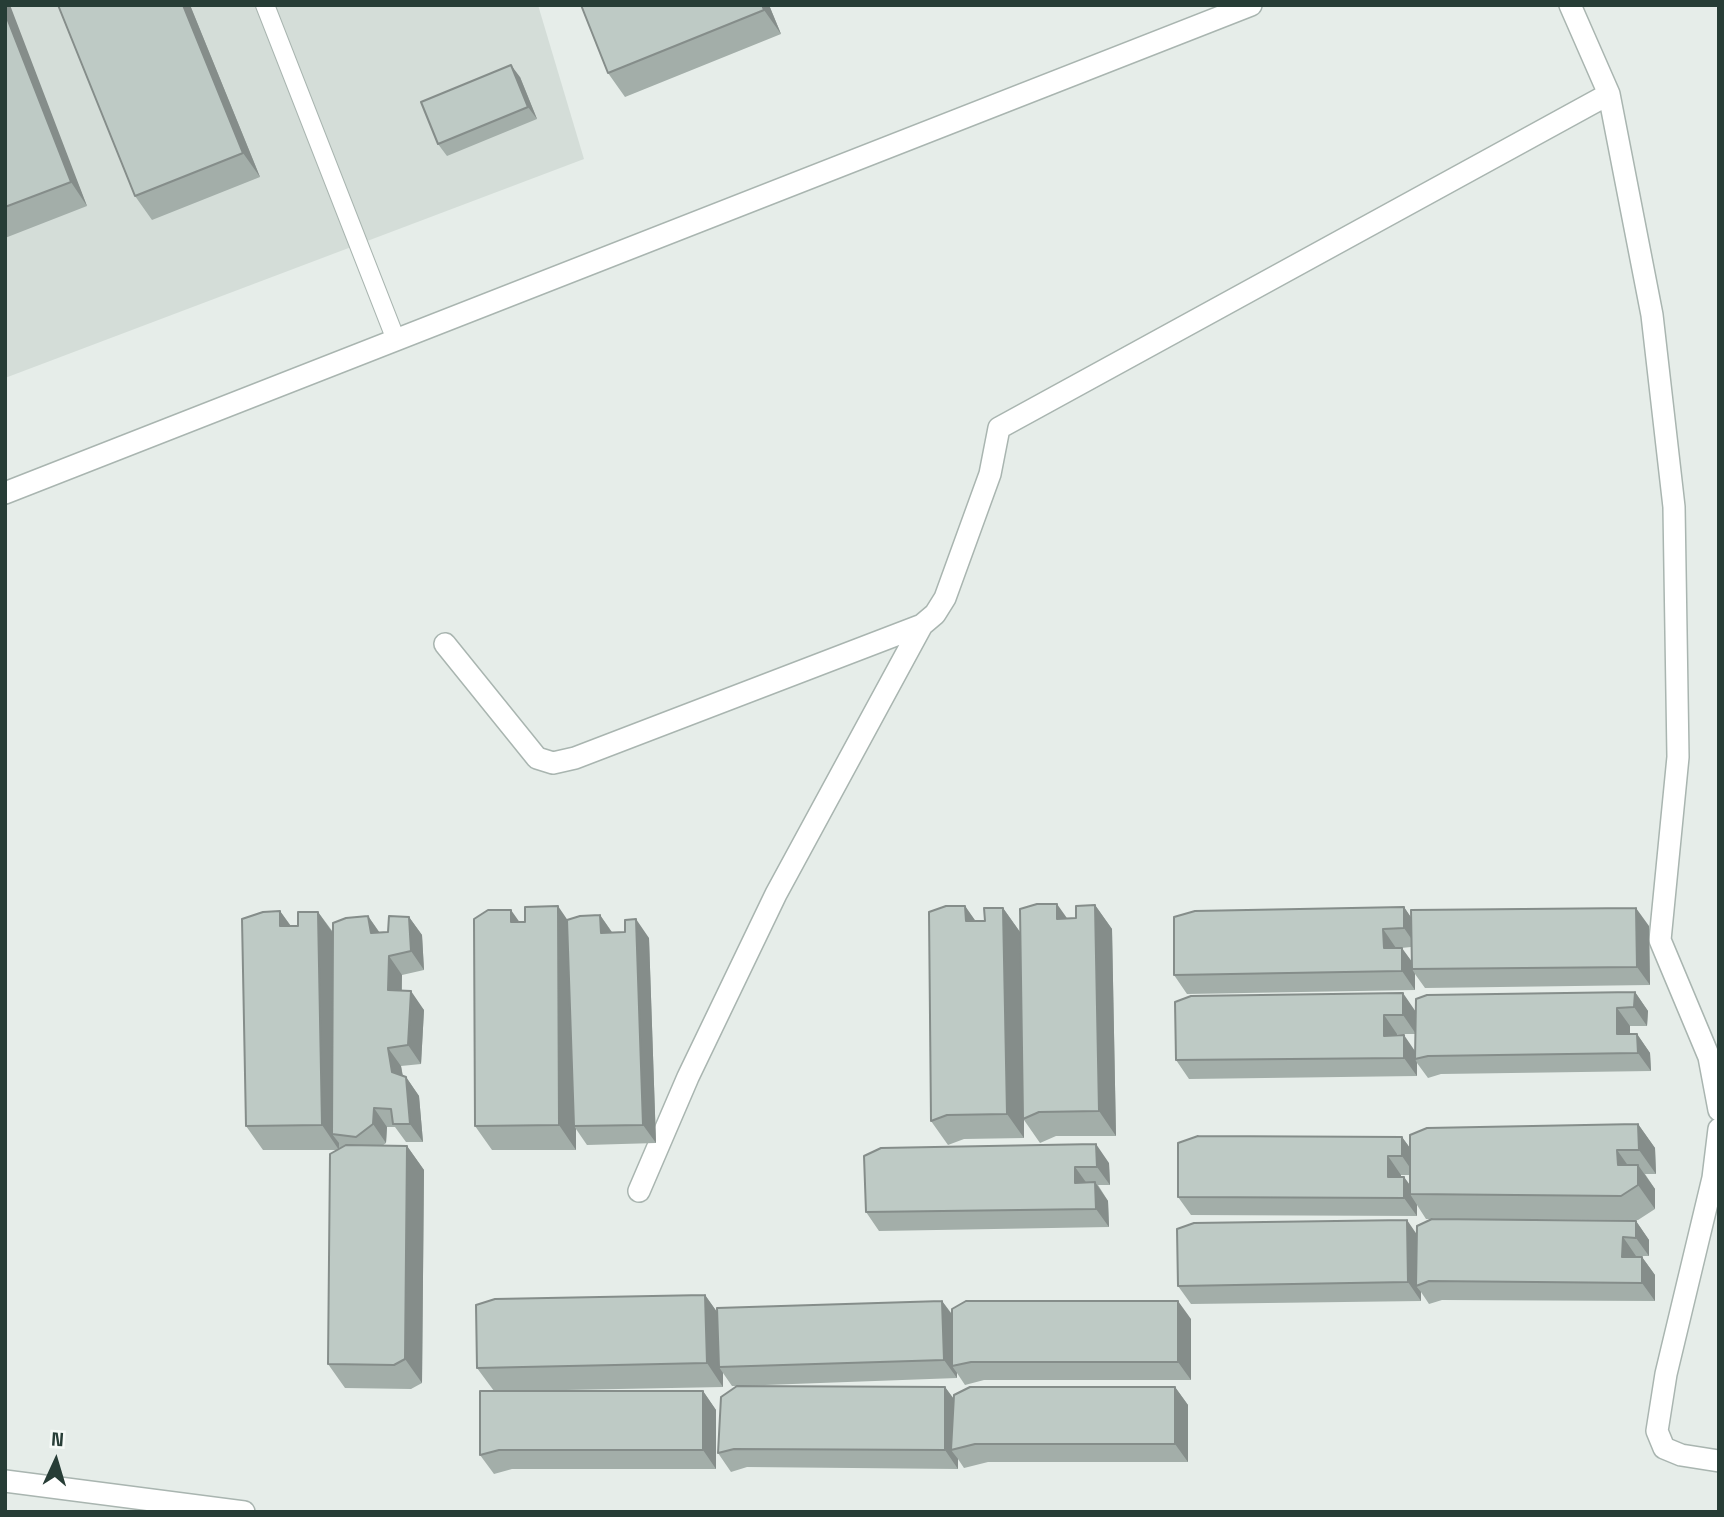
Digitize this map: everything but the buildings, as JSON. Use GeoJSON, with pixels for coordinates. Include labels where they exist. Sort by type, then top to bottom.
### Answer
{"type":"FeatureCollection","features":[{"type":"Feature","properties":{"kind":"street"},"geometry":{"type":"LineString","coordinates":[[5,493],[1251,5]]}},
{"type":"Feature","properties":{"kind":"street"},"geometry":{"type":"LineString","coordinates":[[1570,5],[1609,94],[1652,315],[1674,508],[1678,757],[1660,940],[1709,1057],[1719,1110]]}},
{"type":"Feature","properties":{"kind":"street"},"geometry":{"type":"LineString","coordinates":[[444,644],[537,758],[553,763],[575,758],[922,625],[935,614],[945,598],[990,474],[999,428],[1609,94]]}},
{"type":"Feature","properties":{"kind":"street"},"geometry":{"type":"LineString","coordinates":[[639,1191],[688,1077],[776,894],[922,625]]}},
{"type":"Feature","properties":{"kind":"street"},"geometry":{"type":"LineString","coordinates":[[1719,1129],[1713,1178],[1666,1374],[1657,1431],[1664,1448],[1681,1455],[1719,1461]]}},
{"type":"Feature","properties":{"kind":"street"},"geometry":{"type":"LineString","coordinates":[[5,1481],[244,1512]]}},
{"type":"Feature","properties":{"kind":"lane"},"geometry":{"type":"LineString","coordinates":[[265,5],[396,340]]}},
{"type":"Feature","properties":{"kind":"shaded area"},"geometry":{"type":"Polygon","coordinates":[[[5,5],[538,5],[584,159],[5,378],[5,5]]]}}]}
